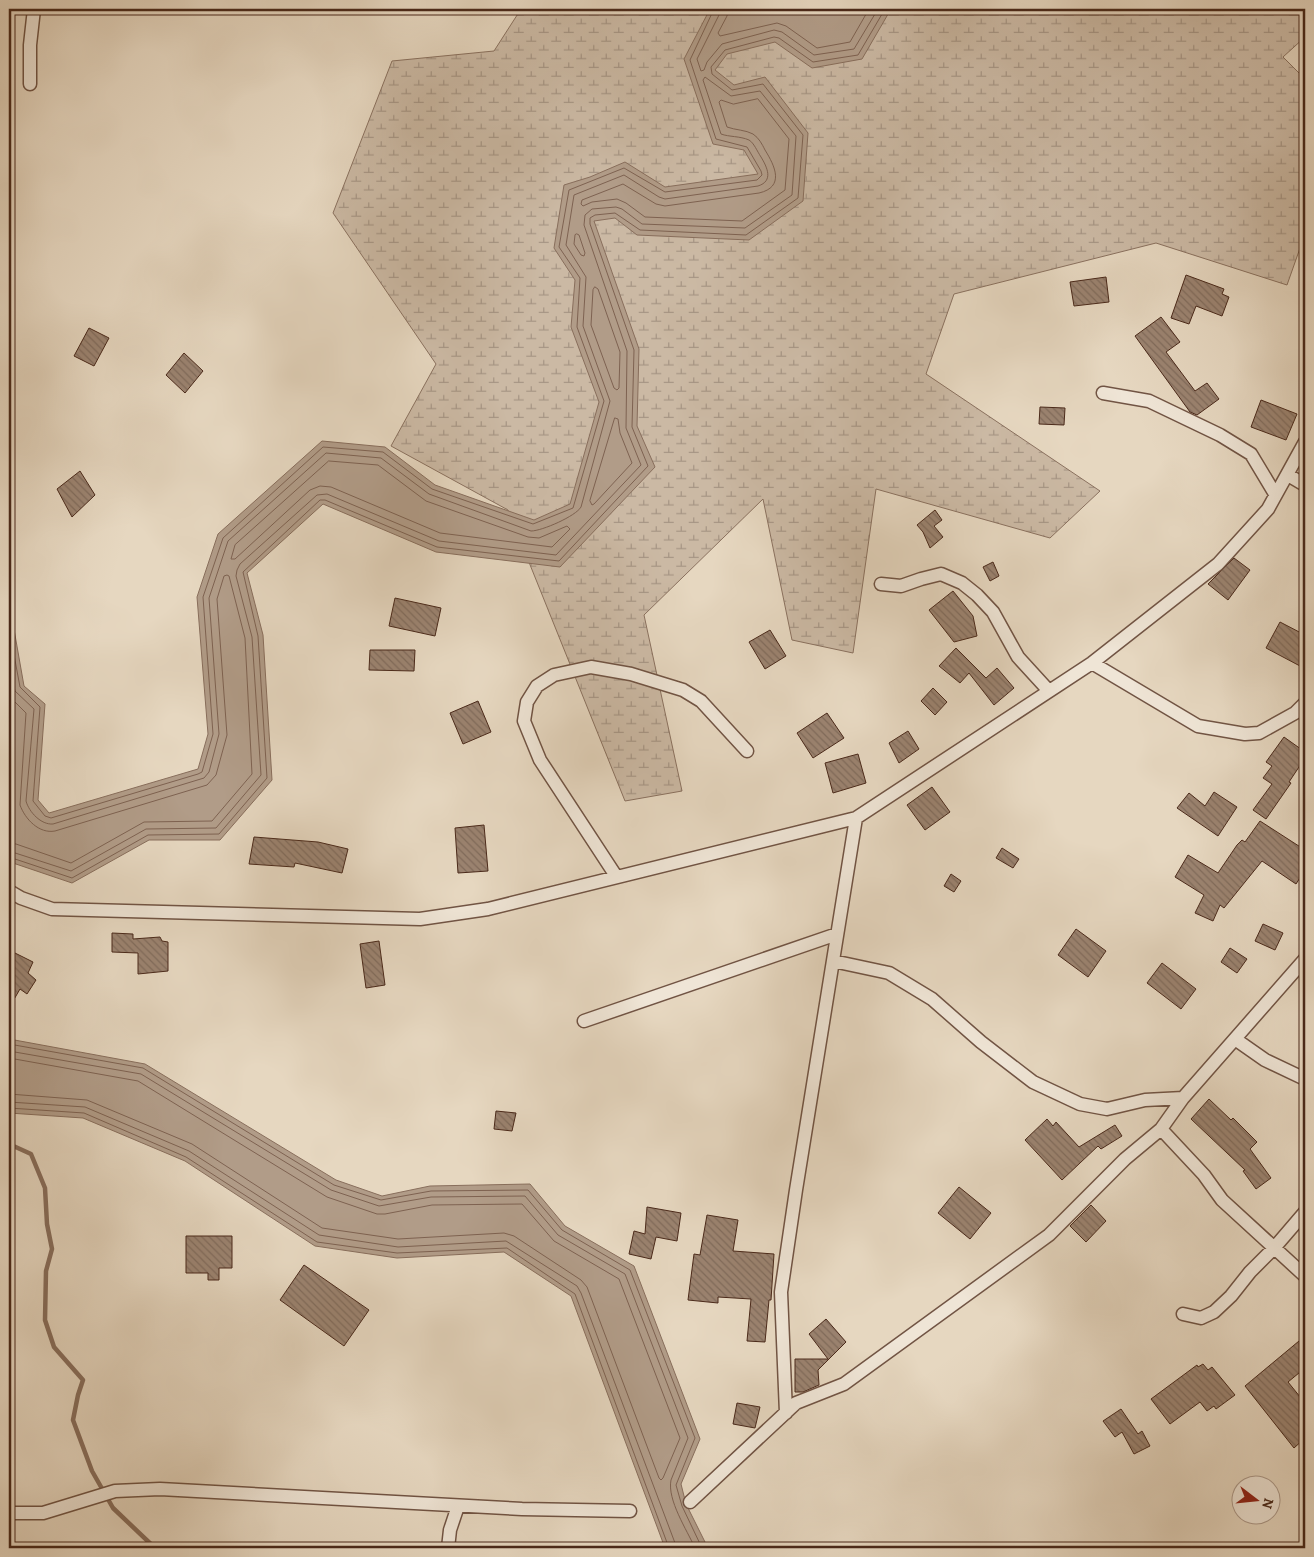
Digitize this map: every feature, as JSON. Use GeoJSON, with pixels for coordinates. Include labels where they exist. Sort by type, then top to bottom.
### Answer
{"type":"FeatureCollection","features":[{"type":"Feature","properties":{"kind":"street"},"geometry":{"type":"LineString","coordinates":[[30,84],[30,45],[34,9]]}},
{"type":"Feature","properties":{"kind":"street"},"geometry":{"type":"LineString","coordinates":[[1103,392],[1149,401],[1220,435],[1250,454],[1275,494]]}},
{"type":"Feature","properties":{"kind":"street"},"geometry":{"type":"LineString","coordinates":[[9,891],[21,898],[52,909],[420,919],[488,909],[856,818],[1092,663],[1218,564],[1268,508],[1305,442]]}},
{"type":"Feature","properties":{"kind":"street"},"geometry":{"type":"LineString","coordinates":[[1288,475],[1305,486]]}},
{"type":"Feature","properties":{"kind":"street"},"geometry":{"type":"LineString","coordinates":[[881,584],[901,586],[941,574],[962,583],[993,612],[1018,657],[1049,691]]}},
{"type":"Feature","properties":{"kind":"street"},"geometry":{"type":"LineString","coordinates":[[1092,663],[1198,726],[1245,734],[1259,733],[1295,713],[1305,703]]}},
{"type":"Feature","properties":{"kind":"street"},"geometry":{"type":"LineString","coordinates":[[616,876],[540,760],[524,721],[527,702],[537,686],[554,675],[591,667],[631,674],[683,690],[701,701],[747,751]]}},
{"type":"Feature","properties":{"kind":"street"},"geometry":{"type":"LineString","coordinates":[[786,1413],[781,1292],[856,818]]}},
{"type":"Feature","properties":{"kind":"street"},"geometry":{"type":"LineString","coordinates":[[584,1021],[837,934]]}},
{"type":"Feature","properties":{"kind":"street"},"geometry":{"type":"LineString","coordinates":[[690,1502],[796,1403],[844,1384],[1049,1235],[1117,1166],[1161,1129],[1183,1098],[1305,959]]}},
{"type":"Feature","properties":{"kind":"street"},"geometry":{"type":"LineString","coordinates":[[833,961],[889,973],[932,1000],[981,1042],[1033,1082],[1080,1104],[1107,1109],[1145,1100],[1183,1098]]}},
{"type":"Feature","properties":{"kind":"street"},"geometry":{"type":"LineString","coordinates":[[1235,1039],[1265,1060],[1305,1080]]}},
{"type":"Feature","properties":{"kind":"street"},"geometry":{"type":"LineString","coordinates":[[1161,1129],[1204,1175],[1222,1200],[1305,1276]]}},
{"type":"Feature","properties":{"kind":"street"},"geometry":{"type":"LineString","coordinates":[[1183,1314],[1201,1318],[1214,1312],[1231,1296],[1250,1272],[1305,1212]]}},
{"type":"Feature","properties":{"kind":"street"},"geometry":{"type":"LineString","coordinates":[[9,1514],[43,1513],[114,1492],[160,1489],[458,1506],[630,1512]]}},
{"type":"Feature","properties":{"kind":"street"},"geometry":{"type":"LineString","coordinates":[[448,1548],[450,1530],[458,1506]]}},
{"type":"Feature","properties":{"kind":"green space"},"geometry":{"type":"Polygon","coordinates":[[[521,9],[1305,9],[1305,37],[1283,57],[1305,79],[1305,234],[1287,285],[1156,243],[954,294],[926,374],[1100,491],[1050,538],[876,489],[853,653],[792,640],[763,499],[644,615],[682,791],[625,801],[508,510],[391,446],[436,364],[333,213],[392,61],[494,51],[521,9]]]}},
{"type":"Feature","properties":{"kind":"water"},"geometry":{"type":"Polygon","coordinates":[[[710,9],[891,9],[862,59],[812,68],[775,42],[727,54],[715,70],[734,85],[765,77],[808,133],[803,201],[749,240],[637,235],[615,218],[594,221],[639,349],[637,426],[655,467],[560,567],[436,552],[323,504],[247,573],[263,635],[272,780],[220,840],[149,840],[72,883],[10,862],[9,616],[12,618],[24,686],[45,704],[38,800],[49,813],[198,769],[208,734],[197,597],[218,534],[322,441],[385,447],[435,485],[534,520],[570,504],[599,402],[571,327],[575,280],[554,248],[564,185],[590,177],[625,162],[665,187],[758,174],[744,150],[713,144],[684,59],[710,9]]]}},
{"type":"Feature","properties":{"kind":"water"},"geometry":{"type":"Polygon","coordinates":[[[9,1039],[145,1064],[336,1180],[382,1196],[430,1186],[530,1184],[565,1226],[634,1266],[700,1439],[681,1484],[686,1504],[708,1548],[665,1548],[571,1296],[504,1252],[397,1258],[315,1246],[185,1161],[83,1118],[9,1113],[9,1039]]]}},
{"type":"Feature","properties":{"kind":"building"},"geometry":{"type":"Polygon","coordinates":[[[1186,275],[1224,289],[1222,294],[1229,297],[1222,316],[1196,306],[1189,324],[1171,318],[1186,275]]]}},
{"type":"Feature","properties":{"kind":"building"},"geometry":{"type":"Polygon","coordinates":[[[1106,277],[1109,302],[1074,306],[1070,282],[1106,277]]]}},
{"type":"Feature","properties":{"kind":"building"},"geometry":{"type":"Polygon","coordinates":[[[1161,317],[1180,342],[1166,352],[1195,391],[1207,383],[1219,399],[1197,415],[1190,412],[1135,336],[1161,317]]]}},
{"type":"Feature","properties":{"kind":"building"},"geometry":{"type":"Polygon","coordinates":[[[89,328],[109,338],[94,366],[74,356],[89,328]]]}},
{"type":"Feature","properties":{"kind":"building"},"geometry":{"type":"Polygon","coordinates":[[[184,353],[203,371],[185,393],[166,375],[184,353]]]}},
{"type":"Feature","properties":{"kind":"building"},"geometry":{"type":"Polygon","coordinates":[[[1261,400],[1297,414],[1286,440],[1251,427],[1261,400]]]}},
{"type":"Feature","properties":{"kind":"building"},"geometry":{"type":"Polygon","coordinates":[[[1040,407],[1065,408],[1064,425],[1039,424],[1040,407]]]}},
{"type":"Feature","properties":{"kind":"building"},"geometry":{"type":"Polygon","coordinates":[[[80,471],[95,495],[72,517],[57,489],[80,471]]]}},
{"type":"Feature","properties":{"kind":"building"},"geometry":{"type":"Polygon","coordinates":[[[935,510],[942,520],[934,526],[943,537],[930,548],[923,532],[917,525],[935,510]]]}},
{"type":"Feature","properties":{"kind":"building"},"geometry":{"type":"Polygon","coordinates":[[[1234,558],[1250,570],[1228,600],[1208,584],[1234,558]]]}},
{"type":"Feature","properties":{"kind":"building"},"geometry":{"type":"Polygon","coordinates":[[[993,562],[999,576],[990,581],[983,567],[993,562]]]}},
{"type":"Feature","properties":{"kind":"building"},"geometry":{"type":"Polygon","coordinates":[[[953,591],[973,616],[977,636],[954,642],[929,610],[953,591]]]}},
{"type":"Feature","properties":{"kind":"building"},"geometry":{"type":"Polygon","coordinates":[[[395,598],[441,608],[435,636],[389,626],[395,598]]]}},
{"type":"Feature","properties":{"kind":"building"},"geometry":{"type":"Polygon","coordinates":[[[1280,622],[1305,635],[1305,656],[1300,666],[1266,648],[1280,622]]]}},
{"type":"Feature","properties":{"kind":"building"},"geometry":{"type":"Polygon","coordinates":[[[770,630],[786,656],[765,669],[749,642],[770,630]]]}},
{"type":"Feature","properties":{"kind":"building"},"geometry":{"type":"Polygon","coordinates":[[[956,648],[986,678],[997,668],[1014,688],[994,705],[969,673],[960,683],[939,666],[956,648]]]}},
{"type":"Feature","properties":{"kind":"building"},"geometry":{"type":"Polygon","coordinates":[[[370,650],[415,650],[414,671],[369,670],[370,650]]]}},
{"type":"Feature","properties":{"kind":"building"},"geometry":{"type":"Polygon","coordinates":[[[933,688],[947,702],[935,715],[921,701],[933,688]]]}},
{"type":"Feature","properties":{"kind":"building"},"geometry":{"type":"Polygon","coordinates":[[[478,701],[491,732],[463,744],[450,713],[478,701]]]}},
{"type":"Feature","properties":{"kind":"building"},"geometry":{"type":"Polygon","coordinates":[[[827,713],[844,738],[813,758],[797,733],[827,713]]]}},
{"type":"Feature","properties":{"kind":"building"},"geometry":{"type":"Polygon","coordinates":[[[908,731],[919,749],[899,763],[889,743],[908,731]]]}},
{"type":"Feature","properties":{"kind":"building"},"geometry":{"type":"Polygon","coordinates":[[[1284,737],[1305,752],[1305,758],[1289,782],[1291,783],[1266,819],[1253,810],[1272,784],[1263,778],[1272,766],[1266,762],[1284,737]]]}},
{"type":"Feature","properties":{"kind":"building"},"geometry":{"type":"Polygon","coordinates":[[[858,754],[866,783],[833,793],[825,763],[858,754]]]}},
{"type":"Feature","properties":{"kind":"building"},"geometry":{"type":"Polygon","coordinates":[[[932,787],[950,812],[925,830],[907,805],[932,787]]]}},
{"type":"Feature","properties":{"kind":"building"},"geometry":{"type":"Polygon","coordinates":[[[1214,792],[1237,807],[1218,836],[1177,808],[1189,793],[1205,806],[1214,792]]]}},
{"type":"Feature","properties":{"kind":"building"},"geometry":{"type":"Polygon","coordinates":[[[1260,821],[1305,850],[1305,870],[1296,884],[1262,861],[1224,908],[1220,905],[1213,921],[1195,913],[1204,895],[1175,877],[1188,855],[1218,873],[1237,845],[1242,840],[1245,842],[1260,821]]]}},
{"type":"Feature","properties":{"kind":"building"},"geometry":{"type":"Polygon","coordinates":[[[484,825],[488,871],[458,873],[455,828],[484,825]]]}},
{"type":"Feature","properties":{"kind":"building"},"geometry":{"type":"Polygon","coordinates":[[[254,837],[318,842],[348,849],[342,873],[295,863],[294,867],[249,864],[254,837]]]}},
{"type":"Feature","properties":{"kind":"building"},"geometry":{"type":"Polygon","coordinates":[[[1002,848],[1019,859],[1013,868],[996,858],[1002,848]]]}},
{"type":"Feature","properties":{"kind":"building"},"geometry":{"type":"Polygon","coordinates":[[[951,874],[961,881],[954,892],[944,886],[951,874]]]}},
{"type":"Feature","properties":{"kind":"building"},"geometry":{"type":"Polygon","coordinates":[[[1263,924],[1283,933],[1275,950],[1255,941],[1263,924]]]}},
{"type":"Feature","properties":{"kind":"building"},"geometry":{"type":"Polygon","coordinates":[[[1076,929],[1106,951],[1088,977],[1058,955],[1076,929]]]}},
{"type":"Feature","properties":{"kind":"building"},"geometry":{"type":"Polygon","coordinates":[[[112,933],[133,934],[133,939],[160,937],[162,941],[168,942],[168,971],[138,974],[138,953],[112,952],[112,933]]]}},
{"type":"Feature","properties":{"kind":"building"},"geometry":{"type":"Polygon","coordinates":[[[379,941],[385,985],[366,988],[360,944],[379,941]]]}},
{"type":"Feature","properties":{"kind":"building"},"geometry":{"type":"Polygon","coordinates":[[[1230,948],[1247,959],[1237,973],[1221,962],[1230,948]]]}},
{"type":"Feature","properties":{"kind":"building"},"geometry":{"type":"Polygon","coordinates":[[[9,950],[33,962],[28,973],[36,980],[27,994],[20,989],[9,1008],[9,950]]]}},
{"type":"Feature","properties":{"kind":"building"},"geometry":{"type":"Polygon","coordinates":[[[1162,963],[1196,989],[1181,1009],[1147,983],[1162,963]]]}},
{"type":"Feature","properties":{"kind":"building"},"geometry":{"type":"Polygon","coordinates":[[[1209,1099],[1231,1120],[1233,1118],[1257,1142],[1250,1149],[1271,1178],[1256,1189],[1243,1171],[1245,1170],[1191,1119],[1209,1099]]]}},
{"type":"Feature","properties":{"kind":"building"},"geometry":{"type":"Polygon","coordinates":[[[496,1111],[516,1113],[512,1131],[494,1129],[496,1111]]]}},
{"type":"Feature","properties":{"kind":"building"},"geometry":{"type":"Polygon","coordinates":[[[1047,1119],[1053,1126],[1056,1122],[1079,1147],[1115,1125],[1122,1136],[1101,1149],[1098,1146],[1062,1180],[1025,1140],[1047,1119]]]}},
{"type":"Feature","properties":{"kind":"building"},"geometry":{"type":"Polygon","coordinates":[[[959,1187],[991,1213],[970,1239],[938,1213],[959,1187]]]}},
{"type":"Feature","properties":{"kind":"building"},"geometry":{"type":"Polygon","coordinates":[[[1091,1205],[1106,1221],[1086,1242],[1070,1226],[1091,1205]]]}},
{"type":"Feature","properties":{"kind":"building"},"geometry":{"type":"Polygon","coordinates":[[[647,1207],[681,1213],[677,1241],[656,1237],[651,1259],[629,1254],[634,1231],[645,1234],[647,1207]]]}},
{"type":"Feature","properties":{"kind":"building"},"geometry":{"type":"Polygon","coordinates":[[[707,1215],[738,1220],[733,1251],[774,1254],[771,1300],[769,1300],[765,1342],[747,1341],[751,1299],[718,1297],[718,1303],[688,1300],[694,1254],[700,1255],[707,1215]]]}},
{"type":"Feature","properties":{"kind":"building"},"geometry":{"type":"Polygon","coordinates":[[[186,1236],[232,1236],[232,1268],[219,1268],[219,1280],[208,1280],[208,1273],[186,1273],[186,1236]]]}},
{"type":"Feature","properties":{"kind":"building"},"geometry":{"type":"Polygon","coordinates":[[[304,1265],[369,1310],[344,1346],[280,1300],[304,1265]]]}},
{"type":"Feature","properties":{"kind":"building"},"geometry":{"type":"Polygon","coordinates":[[[826,1319],[846,1342],[818,1370],[819,1385],[803,1392],[795,1392],[795,1359],[828,1359],[809,1334],[826,1319]]]}},
{"type":"Feature","properties":{"kind":"building"},"geometry":{"type":"Polygon","coordinates":[[[1305,1336],[1305,1368],[1288,1382],[1305,1403],[1305,1438],[1294,1448],[1245,1386],[1305,1336]]]}},
{"type":"Feature","properties":{"kind":"building"},"geometry":{"type":"Polygon","coordinates":[[[1203,1364],[1208,1370],[1212,1367],[1235,1395],[1216,1409],[1214,1406],[1207,1411],[1200,1402],[1170,1424],[1151,1399],[1197,1365],[1198,1367],[1203,1364]]]}},
{"type":"Feature","properties":{"kind":"building"},"geometry":{"type":"Polygon","coordinates":[[[737,1403],[760,1407],[755,1428],[733,1424],[737,1403]]]}},
{"type":"Feature","properties":{"kind":"building"},"geometry":{"type":"Polygon","coordinates":[[[1121,1409],[1138,1434],[1142,1431],[1150,1446],[1134,1454],[1122,1432],[1115,1437],[1103,1421],[1121,1409]]]}},
{"type":"Feature","properties":{"kind":"waterway"},"geometry":{"type":"LineString","coordinates":[[9,1144],[31,1154],[45,1188],[47,1224],[52,1249],[46,1271],[45,1320],[54,1347],[83,1380],[73,1420],[92,1471],[113,1508],[155,1548]]}}]}
